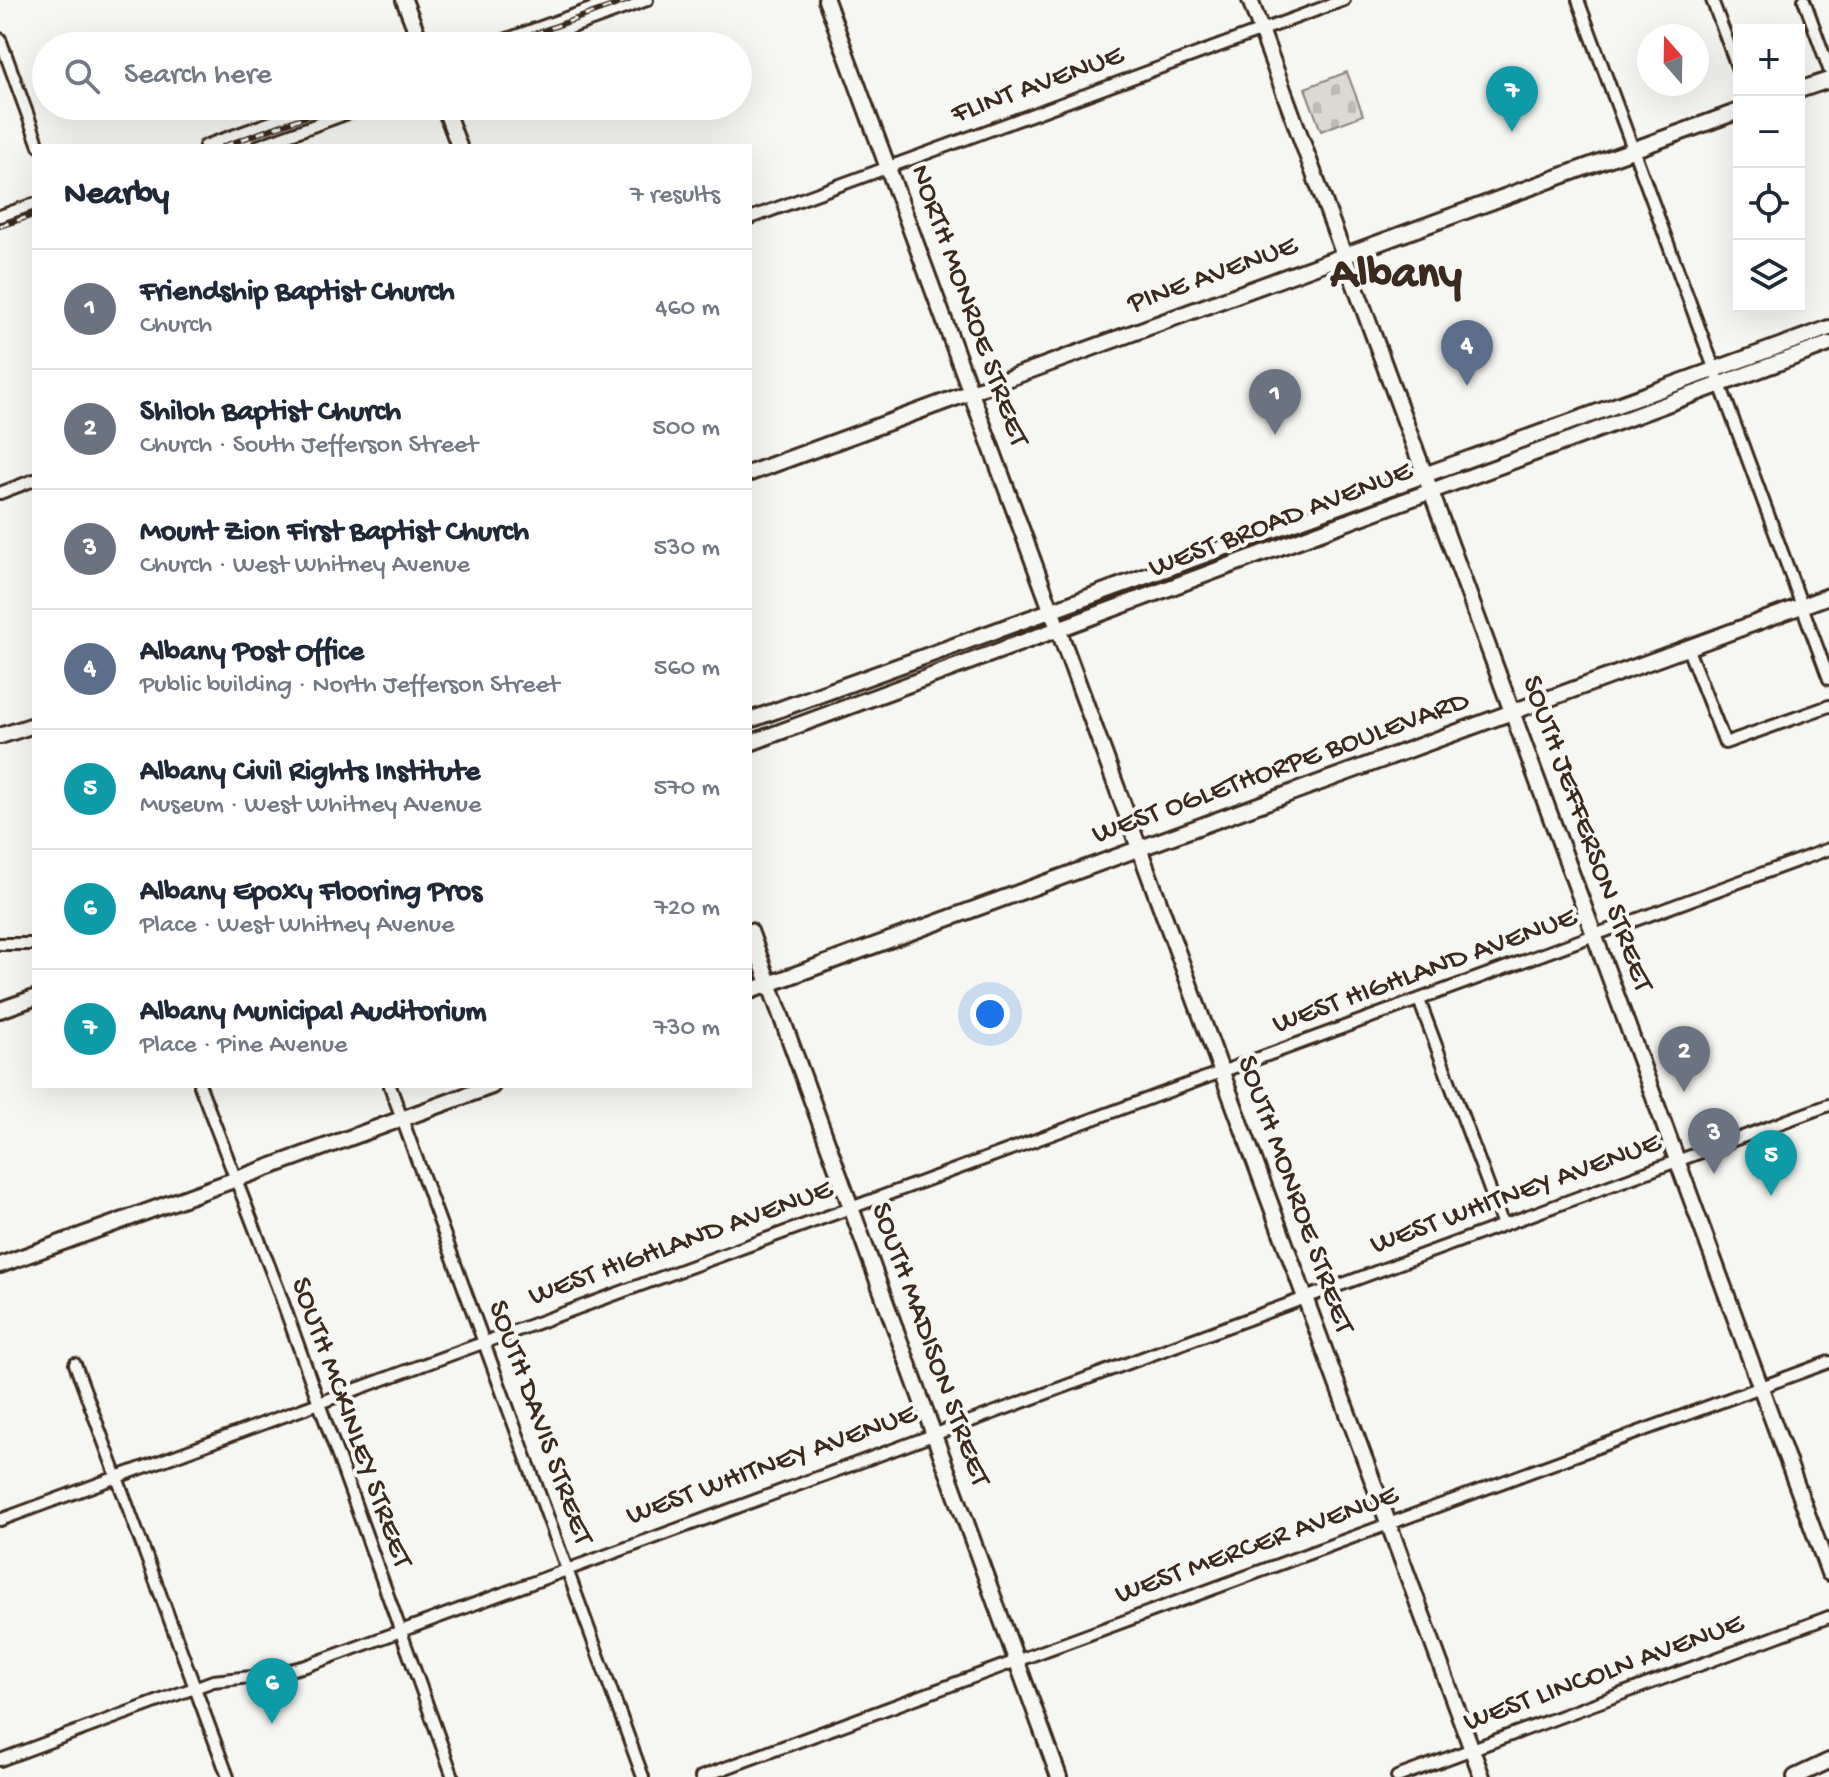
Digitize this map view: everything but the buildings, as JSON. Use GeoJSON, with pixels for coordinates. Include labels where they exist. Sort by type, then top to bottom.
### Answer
{"type":"FeatureCollection","features":[{"type":"Feature","properties":{"kind":"main road"},"geometry":{"type":"LineString","coordinates":[[404,0],[417,32]]}},
{"type":"Feature","properties":{"kind":"main road","name":"NORTH MONROE STREET"},"geometry":{"type":"LineString","coordinates":[[826,0],[1060,631]]}},
{"type":"Feature","properties":{"kind":"main road","name":"SOUTH JEFFERSON STREET"},"geometry":{"type":"LineString","coordinates":[[1250,0],[1829,1573]]}},
{"type":"Feature","properties":{"kind":"main road"},"geometry":{"type":"LineString","coordinates":[[1805,88],[1829,80]]}},
{"type":"Feature","properties":{"kind":"main road","name":"PINE AVENUE"},"geometry":{"type":"LineString","coordinates":[[752,472],[1733,113]]}},
{"type":"Feature","properties":{"kind":"main road"},"geometry":{"type":"LineString","coordinates":[[449,120],[458,144]]}},
{"type":"Feature","properties":{"kind":"main road","name":"WEST BROAD AVENUE"},"geometry":{"type":"LineString","coordinates":[[752,742],[1432,492],[1719,377],[1829,328]]}},
{"type":"Feature","properties":{"kind":"main road","name":"WEST BROAD AVENUE"},"geometry":{"type":"LineString","coordinates":[[752,719],[1425,474],[1829,344]]}},
{"type":"Feature","properties":{"kind":"main road","name":"WEST OGLETHORPE BOULEVARD"},"geometry":{"type":"LineString","coordinates":[[752,990],[1829,596]]}},
{"type":"Feature","properties":{"kind":"main road","name":"SOUTH MONROE STREET"},"geometry":{"type":"LineString","coordinates":[[1060,631],[1482,1777]]}},
{"type":"Feature","properties":{"kind":"main road"},"geometry":{"type":"LineString","coordinates":[[0,736],[32,726]]}},
{"type":"Feature","properties":{"kind":"main road","name":"SOUTH MADISON STREET"},"geometry":{"type":"LineString","coordinates":[[752,936],[1059,1777]]}},
{"type":"Feature","properties":{"kind":"main road"},"geometry":{"type":"LineString","coordinates":[[0,1010],[32,999]]}},
{"type":"Feature","properties":{"kind":"main road"},"geometry":{"type":"LineString","coordinates":[[0,1265],[486,1088]]}},
{"type":"Feature","properties":{"kind":"main road"},"geometry":{"type":"LineString","coordinates":[[1795,1777],[1829,1761]]}},
{"type":"Feature","properties":{"kind":"street"},"geometry":{"type":"LineString","coordinates":[[527,32],[616,0]]}},
{"type":"Feature","properties":{"kind":"street"},"geometry":{"type":"LineString","coordinates":[[559,32],[647,0]]}},
{"type":"Feature","properties":{"kind":"street","name":"FLINT AVENUE"},"geometry":{"type":"LineString","coordinates":[[752,217],[1344,0]]}},
{"type":"Feature","properties":{"kind":"street"},"geometry":{"type":"LineString","coordinates":[[1578,0],[1829,679]]}},
{"type":"Feature","properties":{"kind":"street"},"geometry":{"type":"LineString","coordinates":[[1712,0],[1733,56]]}},
{"type":"Feature","properties":{"kind":"street"},"geometry":{"type":"LineString","coordinates":[[1804,0],[1829,69]]}},
{"type":"Feature","properties":{"kind":"street"},"geometry":{"type":"LineString","coordinates":[[0,39],[38,144]]}},
{"type":"Feature","properties":{"kind":"street"},"geometry":{"type":"LineString","coordinates":[[211,144],[277,120]]}},
{"type":"Feature","properties":{"kind":"street"},"geometry":{"type":"LineString","coordinates":[[263,144],[329,120]]}},
{"type":"Feature","properties":{"kind":"street"},"geometry":{"type":"LineString","coordinates":[[0,216],[32,205]]}},
{"type":"Feature","properties":{"kind":"street"},"geometry":{"type":"LineString","coordinates":[[0,493],[32,481]]}},
{"type":"Feature","properties":{"kind":"street"},"geometry":{"type":"LineString","coordinates":[[1687,647],[1725,743],[1829,706]]}},
{"type":"Feature","properties":{"kind":"street","name":"WEST HIGHLAND AVENUE"},"geometry":{"type":"LineString","coordinates":[[0,1520],[1829,849]]}},
{"type":"Feature","properties":{"kind":"street"},"geometry":{"type":"LineString","coordinates":[[0,944],[32,944]]}},
{"type":"Feature","properties":{"kind":"street"},"geometry":{"type":"LineString","coordinates":[[1419,1000],[1503,1225]]}},
{"type":"Feature","properties":{"kind":"street","name":"SOUTH MCKINLEY STREET"},"geometry":{"type":"LineString","coordinates":[[201,1088],[453,1777]]}},
{"type":"Feature","properties":{"kind":"street","name":"SOUTH DAVIS STREET"},"geometry":{"type":"LineString","coordinates":[[391,1088],[643,1777]]}},
{"type":"Feature","properties":{"kind":"street","name":"WEST WHITNEY AVENUE"},"geometry":{"type":"LineString","coordinates":[[0,1760],[195,1688],[231,1677],[282,1673],[1829,1105]]}},
{"type":"Feature","properties":{"kind":"street","name":"WEST MERCER AVENUE"},"geometry":{"type":"LineString","coordinates":[[701,1777],[1829,1362]]}},
{"type":"Feature","properties":{"kind":"street"},"geometry":{"type":"LineString","coordinates":[[75,1364],[228,1777]]}},
{"type":"Feature","properties":{"kind":"street","name":"WEST LINCOLN AVENUE"},"geometry":{"type":"LineString","coordinates":[[1397,1777],[1829,1617]]}},
{"type":"Feature","properties":{"kind":"green space"},"geometry":{"type":"Polygon","coordinates":[[[1347,72],[1363,115],[1321,131],[1305,88],[1347,72]]]}},
{"type":"Feature","properties":{"kind":"railway"},"geometry":{"type":"LineString","coordinates":[[539,32],[629,0]]}},
{"type":"Feature","properties":{"kind":"railway"},"geometry":{"type":"LineString","coordinates":[[230,144],[296,120]]}},
{"type":"Feature","properties":{"kind":"railway"},"geometry":{"type":"LineString","coordinates":[[0,226],[32,216]]}},
{"type":"Feature","properties":{"kind":"place","name":"Albany Municipal Auditorium"},"geometry":{"type":"Point","coordinates":[1512,132]}},
{"type":"Feature","properties":{"kind":"place","name":"Albany Post Office"},"geometry":{"type":"Point","coordinates":[1467,386]}},
{"type":"Feature","properties":{"kind":"place","name":"Friendship Baptist Church"},"geometry":{"type":"Point","coordinates":[1275,435]}},
{"type":"Feature","properties":{"kind":"place","name":"Shiloh Baptist Church"},"geometry":{"type":"Point","coordinates":[1684,1092]}},
{"type":"Feature","properties":{"kind":"place","name":"Mount Zion First Baptist Church"},"geometry":{"type":"Point","coordinates":[1714,1174]}},
{"type":"Feature","properties":{"kind":"place","name":"Albany Civil Rights Institute"},"geometry":{"type":"Point","coordinates":[1771,1196]}},
{"type":"Feature","properties":{"kind":"place","name":"Albany Epoxy Flooring Pros"},"geometry":{"type":"Point","coordinates":[272,1724]}},
{"type":"Feature","properties":{"kind":"district","name":"Albany"},"geometry":{"type":"Point","coordinates":[1396,277]}}]}
